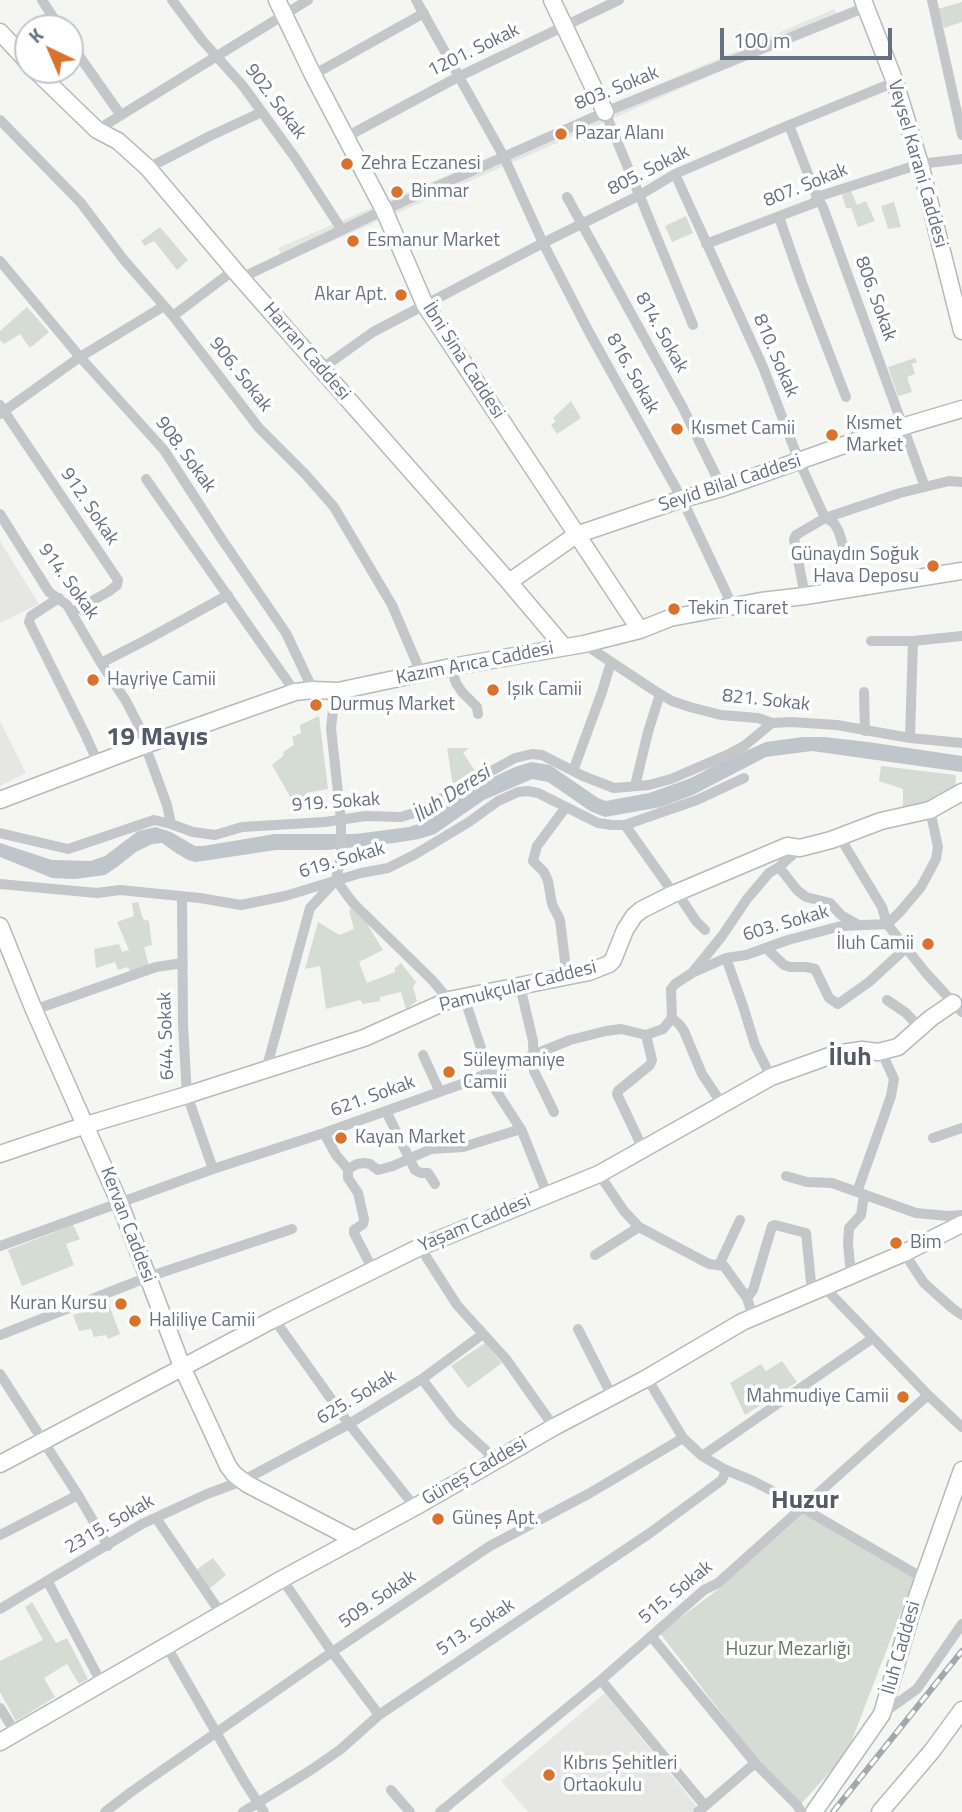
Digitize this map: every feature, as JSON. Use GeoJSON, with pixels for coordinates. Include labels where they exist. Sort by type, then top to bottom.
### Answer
{"type":"FeatureCollection","features":[{"type":"Feature","properties":{"kind":"street","name":"902. Sokak"},"geometry":{"type":"LineString","coordinates":[[172,0],[202,40],[243,86],[296,159],[342,230]]}},
{"type":"Feature","properties":{"kind":"street"},"geometry":{"type":"LineString","coordinates":[[97,130],[216,55],[281,7],[308,0]]}},
{"type":"Feature","properties":{"kind":"street","name":"816. Sokak"},"geometry":{"type":"LineString","coordinates":[[416,0],[503,157],[590,334],[682,499],[733,607]]}},
{"type":"Feature","properties":{"kind":"street"},"geometry":{"type":"LineString","coordinates":[[552,0],[605,112],[693,325]]}},
{"type":"Feature","properties":{"kind":"street","name":"1201. Sokak"},"geometry":{"type":"LineString","coordinates":[[346,137],[458,77],[619,0]]}},
{"type":"Feature","properties":{"kind":"street"},"geometry":{"type":"LineString","coordinates":[[932,0],[962,135]]}},
{"type":"Feature","properties":{"kind":"street","name":"Veysel Karani Caddesi"},"geometry":{"type":"LineString","coordinates":[[865,4],[895,82],[920,164],[962,331]]}},
{"type":"Feature","properties":{"kind":"street","name":"803. Sokak"},"geometry":{"type":"LineString","coordinates":[[173,316],[238,274],[605,112],[865,4]]}},
{"type":"Feature","properties":{"kind":"street","name":"İbni Sina Caddesi"},"geometry":{"type":"LineString","coordinates":[[281,7],[313,75],[384,210],[425,305],[640,630]]}},
{"type":"Feature","properties":{"kind":"street"},"geometry":{"type":"LineString","coordinates":[[313,75],[424,13]]}},
{"type":"Feature","properties":{"kind":"street"},"geometry":{"type":"LineString","coordinates":[[0,32],[14,47]]}},
{"type":"Feature","properties":{"kind":"street"},"geometry":{"type":"LineString","coordinates":[[84,63],[120,114]]}},
{"type":"Feature","properties":{"kind":"street","name":"805. Sokak"},"geometry":{"type":"LineString","coordinates":[[321,369],[373,332],[581,226],[675,174],[895,82]]}},
{"type":"Feature","properties":{"kind":"street","name":"Harran Caddesi"},"geometry":{"type":"LineString","coordinates":[[49,84],[97,130],[118,141],[148,168],[564,647]]}},
{"type":"Feature","properties":{"kind":"street"},"geometry":{"type":"LineString","coordinates":[[148,168],[210,135],[262,112]]}},
{"type":"Feature","properties":{"kind":"street","name":"906. Sokak"},"geometry":{"type":"LineString","coordinates":[[0,120],[82,203],[124,260],[173,316],[260,428],[334,507],[392,605],[421,673]]}},
{"type":"Feature","properties":{"kind":"street","name":"806. Sokak"},"geometry":{"type":"LineString","coordinates":[[789,125],[823,207],[925,487]]}},
{"type":"Feature","properties":{"kind":"street","name":"807. Sokak"},"geometry":{"type":"LineString","coordinates":[[706,244],[814,203],[817,197],[920,164],[962,159]]}},
{"type":"Feature","properties":{"kind":"street","name":"810. Sokak"},"geometry":{"type":"LineString","coordinates":[[675,174],[763,367],[799,461],[825,518],[834,523],[839,531],[844,549]]}},
{"type":"Feature","properties":{"kind":"street","name":"814. Sokak"},"geometry":{"type":"LineString","coordinates":[[567,197],[683,408],[722,488]]}},
{"type":"Feature","properties":{"kind":"street"},"geometry":{"type":"LineString","coordinates":[[779,217],[846,397]]}},
{"type":"Feature","properties":{"kind":"street","name":"908. Sokak"},"geometry":{"type":"LineString","coordinates":[[0,261],[80,357],[164,450],[286,633],[313,690]]}},
{"type":"Feature","properties":{"kind":"street"},"geometry":{"type":"LineString","coordinates":[[1,410],[80,357],[164,306]]}},
{"type":"Feature","properties":{"kind":"street","name":"Seyid Bilal Caddesi"},"geometry":{"type":"LineString","coordinates":[[509,582],[576,535],[903,425],[962,409]]}},
{"type":"Feature","properties":{"kind":"street","name":"912. Sokak"},"geometry":{"type":"LineString","coordinates":[[1,410],[117,580],[117,585],[108,592],[72,612]]}},
{"type":"Feature","properties":{"kind":"street"},"geometry":{"type":"LineString","coordinates":[[146,479],[295,692]]}},
{"type":"Feature","properties":{"kind":"street"},"geometry":{"type":"LineString","coordinates":[[805,596],[794,539],[796,534],[825,518],[900,493],[948,481],[962,482]]}},
{"type":"Feature","properties":{"kind":"street","name":"914. Sokak"},"geometry":{"type":"LineString","coordinates":[[0,514],[49,592],[59,597],[72,612],[126,701],[140,728],[171,824]]}},
{"type":"Feature","properties":{"kind":"street","name":"Kazım Arıca Caddesi"},"geometry":{"type":"LineString","coordinates":[[0,800],[295,692],[338,691],[450,667],[584,644],[640,630],[670,618],[761,601],[962,571]]}},
{"type":"Feature","properties":{"kind":"street"},"geometry":{"type":"LineString","coordinates":[[101,663],[228,595]]}},
{"type":"Feature","properties":{"kind":"street"},"geometry":{"type":"LineString","coordinates":[[59,597],[31,615],[29,622],[98,763]]}},
{"type":"Feature","properties":{"kind":"street"},"geometry":{"type":"LineString","coordinates":[[520,655],[543,631],[538,617]]}},
{"type":"Feature","properties":{"kind":"street"},"geometry":{"type":"LineString","coordinates":[[872,641],[913,641],[962,636]]}},
{"type":"Feature","properties":{"kind":"street"},"geometry":{"type":"LineString","coordinates":[[910,738],[913,641]]}},
{"type":"Feature","properties":{"kind":"street","name":"821. Sokak"},"geometry":{"type":"LineString","coordinates":[[584,644],[660,694],[690,707],[721,715],[758,718],[772,723],[837,726],[962,743]]}},
{"type":"Feature","properties":{"kind":"street"},"geometry":{"type":"LineString","coordinates":[[573,771],[611,662]]}},
{"type":"Feature","properties":{"kind":"street"},"geometry":{"type":"LineString","coordinates":[[450,667],[456,683],[477,707],[478,714]]}},
{"type":"Feature","properties":{"kind":"street"},"geometry":{"type":"LineString","coordinates":[[266,1070],[310,908],[336,880],[341,855],[341,823],[331,728],[338,691]]}},
{"type":"Feature","properties":{"kind":"street"},"geometry":{"type":"LineString","coordinates":[[864,692],[865,731]]}},
{"type":"Feature","properties":{"kind":"street"},"geometry":{"type":"LineString","coordinates":[[635,786],[660,694]]}},
{"type":"Feature","properties":{"kind":"street","name":"919. Sokak"},"geometry":{"type":"LineString","coordinates":[[0,833],[68,849],[154,820],[192,832],[215,835],[243,827],[341,823],[366,816],[401,817],[416,812],[515,758],[532,754],[542,755],[614,788],[649,785],[671,779],[729,754],[744,746],[772,723]]}},
{"type":"Feature","properties":{"kind":"street","name":"619. Sokak"},"geometry":{"type":"LineString","coordinates":[[0,884],[97,893],[120,890],[240,905],[285,896],[387,868],[414,855],[498,801],[518,792],[538,793],[598,823],[625,825],[697,800],[744,778]]}},
{"type":"Feature","properties":{"kind":"street","name":"Pamukçular Caddesi"},"geometry":{"type":"LineString","coordinates":[[0,1154],[364,1038],[456,998],[589,972],[609,964],[634,916],[674,894],[788,846],[800,848],[881,821],[930,810],[962,792]]}},
{"type":"Feature","properties":{"kind":"street"},"geometry":{"type":"LineString","coordinates":[[566,807],[537,846],[533,861],[548,881],[552,904],[560,920],[567,977]]}},
{"type":"Feature","properties":{"kind":"street"},"geometry":{"type":"LineString","coordinates":[[887,924],[921,887],[936,859],[938,847],[930,810]]}},
{"type":"Feature","properties":{"kind":"street"},"geometry":{"type":"LineString","coordinates":[[625,825],[674,894],[682,900],[705,930]]}},
{"type":"Feature","properties":{"kind":"street"},"geometry":{"type":"LineString","coordinates":[[839,836],[882,906],[887,924],[957,1008]]}},
{"type":"Feature","properties":{"kind":"street"},"geometry":{"type":"LineString","coordinates":[[643,1149],[617,1094],[650,1065],[652,1060],[646,1035],[663,1029],[672,1018],[671,989],[675,984],[692,973],[769,873],[800,848]]}},
{"type":"Feature","properties":{"kind":"street"},"geometry":{"type":"LineString","coordinates":[[779,867],[806,897],[830,903],[841,915],[859,925]]}},
{"type":"Feature","properties":{"kind":"street"},"geometry":{"type":"LineString","coordinates":[[336,880],[354,903],[432,980],[456,998],[521,1129],[547,1194]]}},
{"type":"Feature","properties":{"kind":"street","name":"644. Sokak"},"geometry":{"type":"LineString","coordinates":[[182,897],[183,1025],[187,1095],[213,1169]]}},
{"type":"Feature","properties":{"kind":"street","name":"603. Sokak"},"geometry":{"type":"LineString","coordinates":[[692,973],[726,958],[746,955],[841,926],[887,924]]}},
{"type":"Feature","properties":{"kind":"street","name":"Kervan Caddesi"},"geometry":{"type":"LineString","coordinates":[[0,926],[34,1010],[120,1203],[183,1369],[224,1459],[242,1481],[355,1540]]}},
{"type":"Feature","properties":{"kind":"street"},"geometry":{"type":"LineString","coordinates":[[766,948],[777,960],[790,967],[815,969],[829,998],[838,1004],[869,982],[906,948]]}},
{"type":"Feature","properties":{"kind":"street"},"geometry":{"type":"LineString","coordinates":[[726,958],[755,1045],[771,1077]]}},
{"type":"Feature","properties":{"kind":"street"},"geometry":{"type":"LineString","coordinates":[[34,1010],[156,967],[183,963]]}},
{"type":"Feature","properties":{"kind":"street"},"geometry":{"type":"LineString","coordinates":[[520,986],[533,1041],[534,1071],[554,1112]]}},
{"type":"Feature","properties":{"kind":"street"},"geometry":{"type":"LineString","coordinates":[[887,1000],[906,1013],[920,1028]]}},
{"type":"Feature","properties":{"kind":"street","name":"Yaşam Caddesi"},"geometry":{"type":"LineString","coordinates":[[0,1464],[274,1319],[420,1247],[599,1174],[771,1077],[835,1054],[862,1050],[881,1051],[898,1046],[931,1018],[957,1008]]}},
{"type":"Feature","properties":{"kind":"street"},"geometry":{"type":"LineString","coordinates":[[672,1018],[680,1024],[702,1074],[722,1104]]}},
{"type":"Feature","properties":{"kind":"street","name":"621. Sokak"},"geometry":{"type":"LineString","coordinates":[[0,1246],[213,1169],[440,1092],[570,1040],[621,1030],[646,1035]]}},
{"type":"Feature","properties":{"kind":"street"},"geometry":{"type":"LineString","coordinates":[[851,1275],[849,1228],[861,1215],[860,1193],[894,1079],[881,1051]]}},
{"type":"Feature","properties":{"kind":"street"},"geometry":{"type":"LineString","coordinates":[[423,1055],[440,1092]]}},
{"type":"Feature","properties":{"kind":"street"},"geometry":{"type":"LineString","coordinates":[[386,1111],[417,1172],[428,1172],[435,1184]]}},
{"type":"Feature","properties":{"kind":"street"},"geometry":{"type":"LineString","coordinates":[[933,1138],[962,1128]]}},
{"type":"Feature","properties":{"kind":"street"},"geometry":{"type":"LineString","coordinates":[[348,1169],[365,1163],[379,1170],[384,1169],[432,1149],[463,1147],[521,1129]]}},
{"type":"Feature","properties":{"kind":"street"},"geometry":{"type":"LineString","coordinates":[[324,1133],[336,1155],[348,1169],[348,1178],[358,1193],[364,1219],[354,1233],[373,1270]]}},
{"type":"Feature","properties":{"kind":"street"},"geometry":{"type":"LineString","coordinates":[[599,1174],[624,1211],[639,1227],[709,1264],[724,1266],[747,1298],[753,1317]]}},
{"type":"Feature","properties":{"kind":"street"},"geometry":{"type":"LineString","coordinates":[[786,1176],[807,1182],[832,1184],[916,1213],[962,1215]]}},
{"type":"Feature","properties":{"kind":"street"},"geometry":{"type":"LineString","coordinates":[[719,1265],[740,1220]]}},
{"type":"Feature","properties":{"kind":"street","name":"Güneş Caddesi"},"geometry":{"type":"LineString","coordinates":[[0,1742],[282,1579],[415,1507],[554,1426],[647,1378],[742,1322],[904,1253],[962,1224]]}},
{"type":"Feature","properties":{"kind":"street"},"geometry":{"type":"LineString","coordinates":[[747,1298],[753,1290],[772,1226],[806,1233],[818,1289],[873,1338],[962,1427]]}},
{"type":"Feature","properties":{"kind":"street"},"geometry":{"type":"LineString","coordinates":[[595,1255],[639,1227]]}},
{"type":"Feature","properties":{"kind":"street"},"geometry":{"type":"LineString","coordinates":[[0,1335],[148,1278],[292,1229]]}},
{"type":"Feature","properties":{"kind":"street"},"geometry":{"type":"LineString","coordinates":[[420,1247],[457,1305],[506,1359],[554,1426]]}},
{"type":"Feature","properties":{"kind":"street"},"geometry":{"type":"LineString","coordinates":[[904,1253],[934,1294],[962,1315]]}},
{"type":"Feature","properties":{"kind":"street"},"geometry":{"type":"LineString","coordinates":[[274,1319],[349,1424],[415,1507]]}},
{"type":"Feature","properties":{"kind":"street"},"geometry":{"type":"LineString","coordinates":[[578,1329],[612,1396]]}},
{"type":"Feature","properties":{"kind":"street","name":"625. Sokak"},"geometry":{"type":"LineString","coordinates":[[242,1481],[349,1424],[422,1379],[483,1334]]}},
{"type":"Feature","properties":{"kind":"street"},"geometry":{"type":"LineString","coordinates":[[702,1456],[873,1338]]}},
{"type":"Feature","properties":{"kind":"street"},"geometry":{"type":"LineString","coordinates":[[1,1377],[78,1495],[107,1546]]}},
{"type":"Feature","properties":{"kind":"street"},"geometry":{"type":"LineString","coordinates":[[647,1378],[683,1438],[702,1456],[803,1508],[923,1578]]}},
{"type":"Feature","properties":{"kind":"street"},"geometry":{"type":"LineString","coordinates":[[422,1379],[454,1421],[496,1460]]}},
{"type":"Feature","properties":{"kind":"street","name":"515. Sokak"},"geometry":{"type":"LineString","coordinates":[[445,1810],[704,1590],[718,1583],[929,1395]]}},
{"type":"Feature","properties":{"kind":"street","name":"509. Sokak"},"geometry":{"type":"LineString","coordinates":[[105,1812],[332,1652],[490,1546],[590,1493],[683,1438]]}},
{"type":"Feature","properties":{"kind":"street","name":"513. Sokak"},"geometry":{"type":"LineString","coordinates":[[243,1812],[261,1807],[341,1749],[379,1715],[650,1533],[722,1480],[726,1470]]}},
{"type":"Feature","properties":{"kind":"street","name":"İluh Caddesi"},"geometry":{"type":"LineString","coordinates":[[814,1812],[882,1714],[911,1614],[962,1470]]}},
{"type":"Feature","properties":{"kind":"street","name":"2315. Sokak"},"geometry":{"type":"LineString","coordinates":[[0,1609],[156,1518],[242,1481]]}},
{"type":"Feature","properties":{"kind":"street"},"geometry":{"type":"LineString","coordinates":[[0,1535],[78,1495]]}},
{"type":"Feature","properties":{"kind":"street"},"geometry":{"type":"LineString","coordinates":[[156,1518],[222,1615]]}},
{"type":"Feature","properties":{"kind":"street"},"geometry":{"type":"LineString","coordinates":[[282,1579],[379,1715]]}},
{"type":"Feature","properties":{"kind":"street"},"geometry":{"type":"LineString","coordinates":[[48,1582],[102,1684]]}},
{"type":"Feature","properties":{"kind":"street"},"geometry":{"type":"LineString","coordinates":[[882,1714],[917,1689],[962,1624]]}},
{"type":"Feature","properties":{"kind":"street"},"geometry":{"type":"LineString","coordinates":[[651,1636],[755,1763],[801,1812]]}},
{"type":"Feature","properties":{"kind":"street"},"geometry":{"type":"LineString","coordinates":[[167,1647],[261,1807]]}},
{"type":"Feature","properties":{"kind":"street"},"geometry":{"type":"LineString","coordinates":[[601,1680],[702,1809],[755,1763]]}},
{"type":"Feature","properties":{"kind":"street"},"geometry":{"type":"LineString","coordinates":[[0,1707],[16,1733]]}},
{"type":"Feature","properties":{"kind":"street"},"geometry":{"type":"LineString","coordinates":[[880,1812],[932,1751],[962,1710]]}},
{"type":"Feature","properties":{"kind":"street"},"geometry":{"type":"LineString","coordinates":[[391,1790],[410,1812]]}},
{"type":"Feature","properties":{"kind":"shaded area","name":"Pazar Alanı"},"geometry":{"type":"Polygon","coordinates":[[[834,9],[840,19],[285,262],[278,248],[834,9]]]}},
{"type":"Feature","properties":{"kind":"shaded area"},"geometry":{"type":"Polygon","coordinates":[[[0,541],[39,604],[0,623],[0,541]]]}},
{"type":"Feature","properties":{"kind":"shaded area"},"geometry":{"type":"Polygon","coordinates":[[[0,721],[26,773],[0,786],[0,721]]]}},
{"type":"Feature","properties":{"kind":"shaded area"},"geometry":{"type":"Polygon","coordinates":[[[803,737],[868,742],[962,756],[962,772],[812,751],[766,757],[693,795],[661,807],[605,817],[590,811],[548,782],[532,779],[484,800],[435,834],[394,843],[327,850],[276,850],[196,862],[188,860],[162,843],[152,844],[136,852],[105,875],[75,879],[52,878],[0,857],[0,843],[52,860],[91,861],[105,856],[138,831],[156,827],[195,846],[203,846],[275,834],[355,834],[409,827],[424,822],[489,779],[531,762],[550,765],[606,801],[649,793],[691,778],[766,742],[803,737]]]}},
{"type":"Feature","properties":{"kind":"shaded area"},"geometry":{"type":"Polygon","coordinates":[[[605,1693],[697,1807],[691,1812],[528,1812],[501,1781],[605,1693]]]}},
{"type":"Feature","properties":{"kind":"green space"},"geometry":{"type":"Polygon","coordinates":[[[962,2],[962,22],[944,28],[938,9],[962,2]]]}},
{"type":"Feature","properties":{"kind":"green space"},"geometry":{"type":"Polygon","coordinates":[[[851,191],[857,205],[866,201],[875,221],[858,227],[851,208],[846,208],[842,195],[851,191]]]}},
{"type":"Feature","properties":{"kind":"green space"},"geometry":{"type":"Polygon","coordinates":[[[894,202],[901,227],[888,229],[881,206],[894,202]]]}},
{"type":"Feature","properties":{"kind":"green space"},"geometry":{"type":"Polygon","coordinates":[[[686,216],[693,233],[672,242],[665,226],[686,216]]]}},
{"type":"Feature","properties":{"kind":"green space"},"geometry":{"type":"Polygon","coordinates":[[[160,227],[188,260],[177,270],[154,241],[145,246],[141,241],[160,227]]]}},
{"type":"Feature","properties":{"kind":"green space"},"geometry":{"type":"Polygon","coordinates":[[[27,307],[49,332],[30,348],[20,334],[4,344],[0,340],[0,331],[27,307]]]}},
{"type":"Feature","properties":{"kind":"green space"},"geometry":{"type":"Polygon","coordinates":[[[915,358],[917,362],[912,364],[915,374],[907,377],[912,392],[898,396],[888,367],[915,358]]]}},
{"type":"Feature","properties":{"kind":"green space"},"geometry":{"type":"Polygon","coordinates":[[[571,401],[581,418],[557,434],[551,425],[556,421],[553,418],[571,401]]]}},
{"type":"Feature","properties":{"kind":"green space"},"geometry":{"type":"Polygon","coordinates":[[[319,716],[328,789],[306,793],[303,803],[299,795],[292,800],[272,765],[284,755],[283,752],[294,745],[292,737],[301,733],[300,725],[319,716]]]}},
{"type":"Feature","properties":{"kind":"green space"},"geometry":{"type":"Polygon","coordinates":[[[447,748],[469,748],[463,753],[476,772],[453,785],[447,748]]]}},
{"type":"Feature","properties":{"kind":"green space"},"geometry":{"type":"Polygon","coordinates":[[[881,766],[956,775],[955,792],[932,806],[903,809],[903,789],[879,781],[881,766]]]}},
{"type":"Feature","properties":{"kind":"green space"},"geometry":{"type":"Polygon","coordinates":[[[138,902],[143,919],[149,921],[152,945],[144,947],[149,966],[130,972],[128,967],[118,970],[115,962],[96,968],[94,949],[119,944],[122,952],[129,950],[117,922],[134,916],[132,903],[138,902]]]}},
{"type":"Feature","properties":{"kind":"green space"},"geometry":{"type":"Polygon","coordinates":[[[351,908],[366,922],[383,950],[359,962],[367,983],[395,972],[395,968],[401,963],[416,982],[413,987],[417,1001],[406,1009],[401,992],[380,997],[380,1001],[363,1004],[360,1000],[326,1009],[320,966],[305,969],[318,922],[339,935],[354,929],[349,911],[351,908]]]}},
{"type":"Feature","properties":{"kind":"green space"},"geometry":{"type":"Polygon","coordinates":[[[73,1225],[80,1239],[66,1244],[74,1265],[22,1286],[8,1250],[73,1225]]]}},
{"type":"Feature","properties":{"kind":"green space"},"geometry":{"type":"Polygon","coordinates":[[[108,1302],[120,1334],[108,1339],[106,1335],[94,1337],[91,1329],[79,1331],[73,1315],[108,1302]]]}},
{"type":"Feature","properties":{"kind":"green space"},"geometry":{"type":"Polygon","coordinates":[[[485,1343],[502,1363],[468,1388],[451,1366],[485,1343]]]}},
{"type":"Feature","properties":{"kind":"green space"},"geometry":{"type":"Polygon","coordinates":[[[782,1361],[797,1382],[745,1415],[730,1383],[761,1364],[766,1371],[782,1361]]]}},
{"type":"Feature","properties":{"kind":"green space","name":"Huzur Mezarlığı"},"geometry":{"type":"Polygon","coordinates":[[[803,1514],[914,1578],[847,1753],[800,1805],[758,1761],[660,1633],[716,1591],[803,1514]]]}},
{"type":"Feature","properties":{"kind":"green space"},"geometry":{"type":"Polygon","coordinates":[[[213,1558],[226,1575],[209,1589],[196,1570],[213,1558]]]}},
{"type":"Feature","properties":{"kind":"green space"},"geometry":{"type":"Polygon","coordinates":[[[32,1602],[56,1643],[67,1638],[88,1679],[79,1684],[67,1664],[44,1678],[55,1697],[16,1721],[0,1692],[0,1661],[43,1640],[25,1607],[32,1602]]]}},
{"type":"Feature","properties":{"kind":"railway"},"geometry":{"type":"LineString","coordinates":[[833,1812],[962,1651]]}},
{"type":"Feature","properties":{"kind":"place","name":"Pazar Alanı"},"geometry":{"type":"Point","coordinates":[561,134]}},
{"type":"Feature","properties":{"kind":"place","name":"Zehra Eczanesi"},"geometry":{"type":"Point","coordinates":[347,164]}},
{"type":"Feature","properties":{"kind":"place","name":"Binmar"},"geometry":{"type":"Point","coordinates":[397,192]}},
{"type":"Feature","properties":{"kind":"place","name":"Esmanur Market"},"geometry":{"type":"Point","coordinates":[353,241]}},
{"type":"Feature","properties":{"kind":"place","name":"Akar Apt."},"geometry":{"type":"Point","coordinates":[401,295]}},
{"type":"Feature","properties":{"kind":"place","name":"Kısmet Camii"},"geometry":{"type":"Point","coordinates":[677,429]}},
{"type":"Feature","properties":{"kind":"place","name":"Kısmet Market"},"geometry":{"type":"Point","coordinates":[832,435]}},
{"type":"Feature","properties":{"kind":"place","name":"Günaydın Soğuk Hava Deposu"},"geometry":{"type":"Point","coordinates":[933,566]}},
{"type":"Feature","properties":{"kind":"place","name":"Tekin Ticaret"},"geometry":{"type":"Point","coordinates":[674,609]}},
{"type":"Feature","properties":{"kind":"place","name":"Hayriye Camii"},"geometry":{"type":"Point","coordinates":[93,680]}},
{"type":"Feature","properties":{"kind":"place","name":"Işık Camii"},"geometry":{"type":"Point","coordinates":[493,690]}},
{"type":"Feature","properties":{"kind":"place","name":"Durmuş Market"},"geometry":{"type":"Point","coordinates":[316,705]}},
{"type":"Feature","properties":{"kind":"place","name":"İluh Camii"},"geometry":{"type":"Point","coordinates":[928,944]}},
{"type":"Feature","properties":{"kind":"place","name":"Süleymaniye Camii"},"geometry":{"type":"Point","coordinates":[449,1072]}},
{"type":"Feature","properties":{"kind":"place","name":"Kayan Market"},"geometry":{"type":"Point","coordinates":[341,1138]}},
{"type":"Feature","properties":{"kind":"place","name":"Bim"},"geometry":{"type":"Point","coordinates":[896,1243]}},
{"type":"Feature","properties":{"kind":"place","name":"Kuran Kursu"},"geometry":{"type":"Point","coordinates":[121,1304]}},
{"type":"Feature","properties":{"kind":"place","name":"Haliliye Camii"},"geometry":{"type":"Point","coordinates":[135,1321]}},
{"type":"Feature","properties":{"kind":"place","name":"Mahmudiye Camii"},"geometry":{"type":"Point","coordinates":[903,1397]}},
{"type":"Feature","properties":{"kind":"place","name":"Güneş Apt."},"geometry":{"type":"Point","coordinates":[438,1519]}},
{"type":"Feature","properties":{"kind":"place","name":"Kıbrıs Şehitleri Ortaokulu"},"geometry":{"type":"Point","coordinates":[549,1775]}},
{"type":"Feature","properties":{"kind":"district","name":"19 Mayıs"},"geometry":{"type":"Point","coordinates":[157,739]}},
{"type":"Feature","properties":{"kind":"district","name":"İluh"},"geometry":{"type":"Point","coordinates":[850,1059]}},
{"type":"Feature","properties":{"kind":"district","name":"Huzur"},"geometry":{"type":"Point","coordinates":[805,1502]}},
{"type":"Feature","properties":{"kind":"water label","name":"İluh Deresi"},"geometry":{"type":"Point","coordinates":[452,795]}}]}
